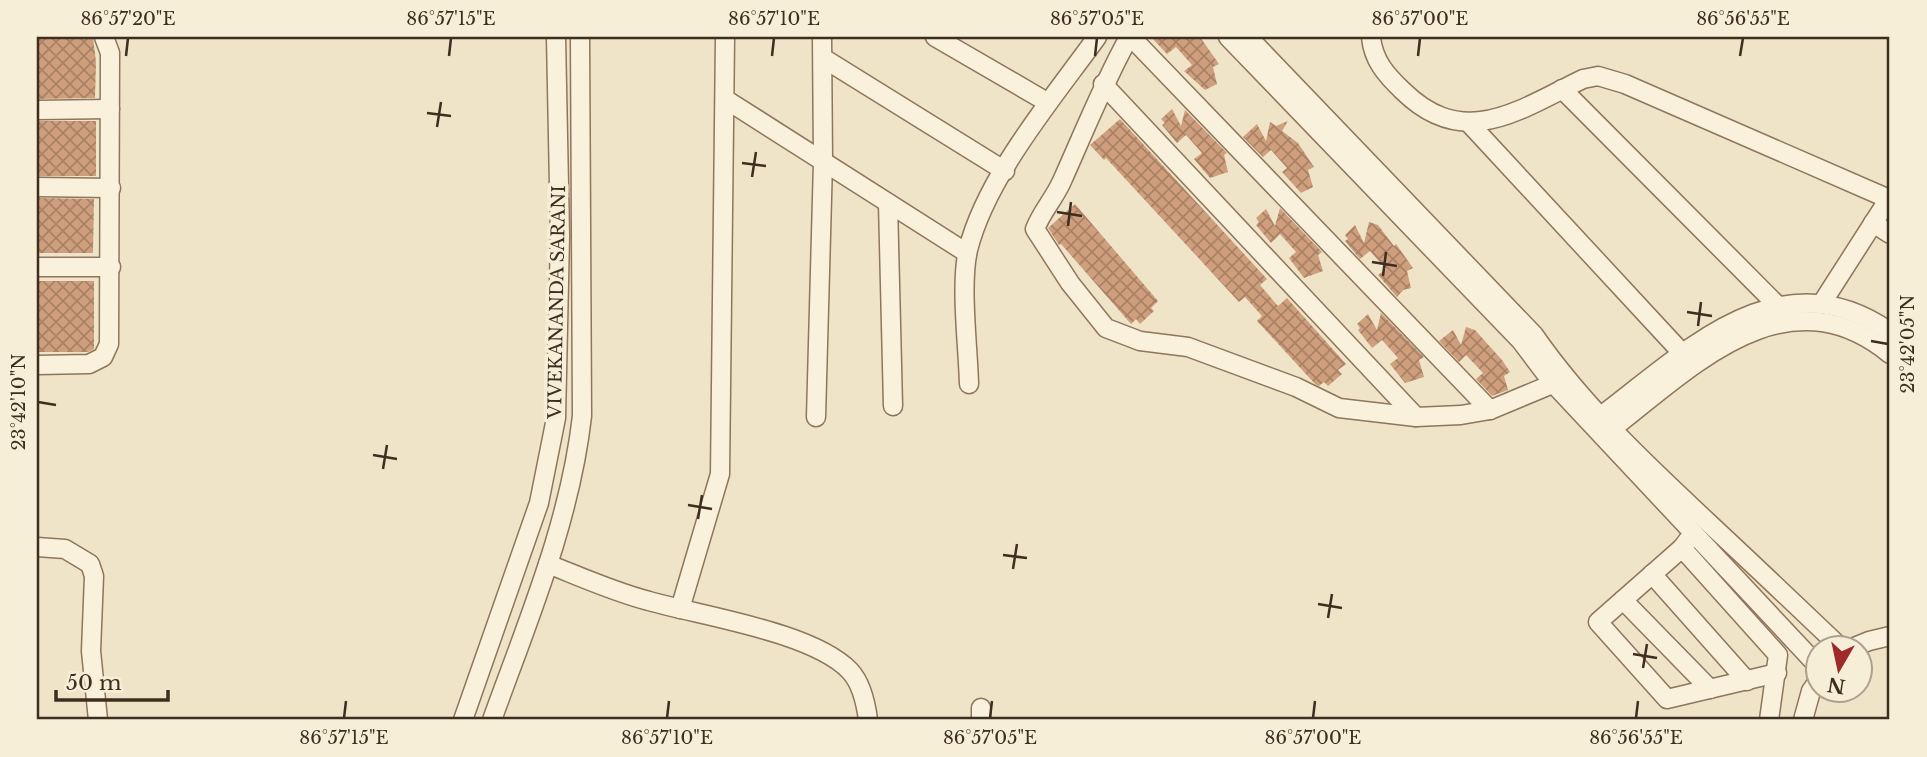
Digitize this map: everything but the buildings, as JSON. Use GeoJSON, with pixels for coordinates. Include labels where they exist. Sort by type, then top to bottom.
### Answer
{"type":"FeatureCollection","features":[{"type":"Feature","properties":{"kind":"street"},"geometry":{"type":"LineString","coordinates":[[37,365],[89,364],[103,357],[111,328],[110,53],[104,37]]}},
{"type":"Feature","properties":{"kind":"street","name":"VIVEKANANDA SARANI"},"geometry":{"type":"LineString","coordinates":[[463,720],[539,503],[556,418],[560,248],[556,37]]}},
{"type":"Feature","properties":{"kind":"street","name":"VIVEKANANDA SARANI"},"geometry":{"type":"LineString","coordinates":[[492,720],[548,564],[574,475],[582,416],[580,37]]}},
{"type":"Feature","properties":{"kind":"street"},"geometry":{"type":"LineString","coordinates":[[680,609],[720,474],[725,37]]}},
{"type":"Feature","properties":{"kind":"street"},"geometry":{"type":"LineString","coordinates":[[816,417],[823,162],[822,37]]}},
{"type":"Feature","properties":{"kind":"street"},"geometry":{"type":"LineString","coordinates":[[935,37],[1047,102]]}},
{"type":"Feature","properties":{"kind":"street"},"geometry":{"type":"LineString","coordinates":[[969,384],[967,253],[976,225],[1047,102],[1097,37]]}},
{"type":"Feature","properties":{"kind":"street"},"geometry":{"type":"LineString","coordinates":[[1490,410],[1130,37],[1103,84],[1060,184],[1041,213],[1035,229],[1070,283],[1106,328],[1140,341],[1188,346],[1296,387],[1339,408],[1416,417],[1490,410],[1560,380]]}},
{"type":"Feature","properties":{"kind":"street"},"geometry":{"type":"LineString","coordinates":[[1228,37],[1694,520],[1804,651]]}},
{"type":"Feature","properties":{"kind":"street"},"geometry":{"type":"LineString","coordinates":[[1248,37],[1534,335],[1560,380],[1613,428],[1680,498],[1694,520],[1824,634]]}},
{"type":"Feature","properties":{"kind":"street"},"geometry":{"type":"LineString","coordinates":[[1371,37],[1378,64],[1424,111],[1444,120],[1469,123],[1493,121],[1583,79],[1598,76],[1625,84],[1890,198],[1822,303]]}},
{"type":"Feature","properties":{"kind":"street"},"geometry":{"type":"LineString","coordinates":[[823,58],[1005,171]]}},
{"type":"Feature","properties":{"kind":"street"},"geometry":{"type":"LineString","coordinates":[[1103,84],[1416,417]]}},
{"type":"Feature","properties":{"kind":"street"},"geometry":{"type":"LineString","coordinates":[[1562,89],[1777,305]]}},
{"type":"Feature","properties":{"kind":"street"},"geometry":{"type":"LineString","coordinates":[[558,96],[581,96]]}},
{"type":"Feature","properties":{"kind":"street"},"geometry":{"type":"LineString","coordinates":[[725,99],[967,253]]}},
{"type":"Feature","properties":{"kind":"street"},"geometry":{"type":"LineString","coordinates":[[37,110],[110,109]]}},
{"type":"Feature","properties":{"kind":"street"},"geometry":{"type":"LineString","coordinates":[[1469,123],[1683,354]]}},
{"type":"Feature","properties":{"kind":"street"},"geometry":{"type":"LineString","coordinates":[[37,187],[111,188]]}},
{"type":"Feature","properties":{"kind":"street"},"geometry":{"type":"LineString","coordinates":[[888,203],[893,406]]}},
{"type":"Feature","properties":{"kind":"street"},"geometry":{"type":"LineString","coordinates":[[1873,223],[1890,234]]}},
{"type":"Feature","properties":{"kind":"street"},"geometry":{"type":"LineString","coordinates":[[37,267],[111,267]]}},
{"type":"Feature","properties":{"kind":"street"},"geometry":{"type":"LineString","coordinates":[[1613,428],[1683,354],[1742,316],[1777,305],[1822,303],[1860,315],[1890,332]]}},
{"type":"Feature","properties":{"kind":"street"},"geometry":{"type":"LineString","coordinates":[[1613,428],[1738,336],[1769,324],[1808,321],[1847,327],[1890,354]]}},
{"type":"Feature","properties":{"kind":"street"},"geometry":{"type":"LineString","coordinates":[[1694,520],[1682,548],[1598,622],[1667,699],[1777,673]]}},
{"type":"Feature","properties":{"kind":"street"},"geometry":{"type":"LineString","coordinates":[[37,547],[65,550],[90,564],[94,576],[91,651],[98,720]]}},
{"type":"Feature","properties":{"kind":"street"},"geometry":{"type":"LineString","coordinates":[[1682,548],[1778,655]]}},
{"type":"Feature","properties":{"kind":"street"},"geometry":{"type":"LineString","coordinates":[[548,564],[611,590],[785,637],[818,649],[851,672],[866,701],[868,720]]}},
{"type":"Feature","properties":{"kind":"street"},"geometry":{"type":"LineString","coordinates":[[1652,574],[1747,681]]}},
{"type":"Feature","properties":{"kind":"street"},"geometry":{"type":"LineString","coordinates":[[1623,600],[1710,689]]}},
{"type":"Feature","properties":{"kind":"street"},"geometry":{"type":"LineString","coordinates":[[1769,720],[1778,655],[1794,640]]}}]}
